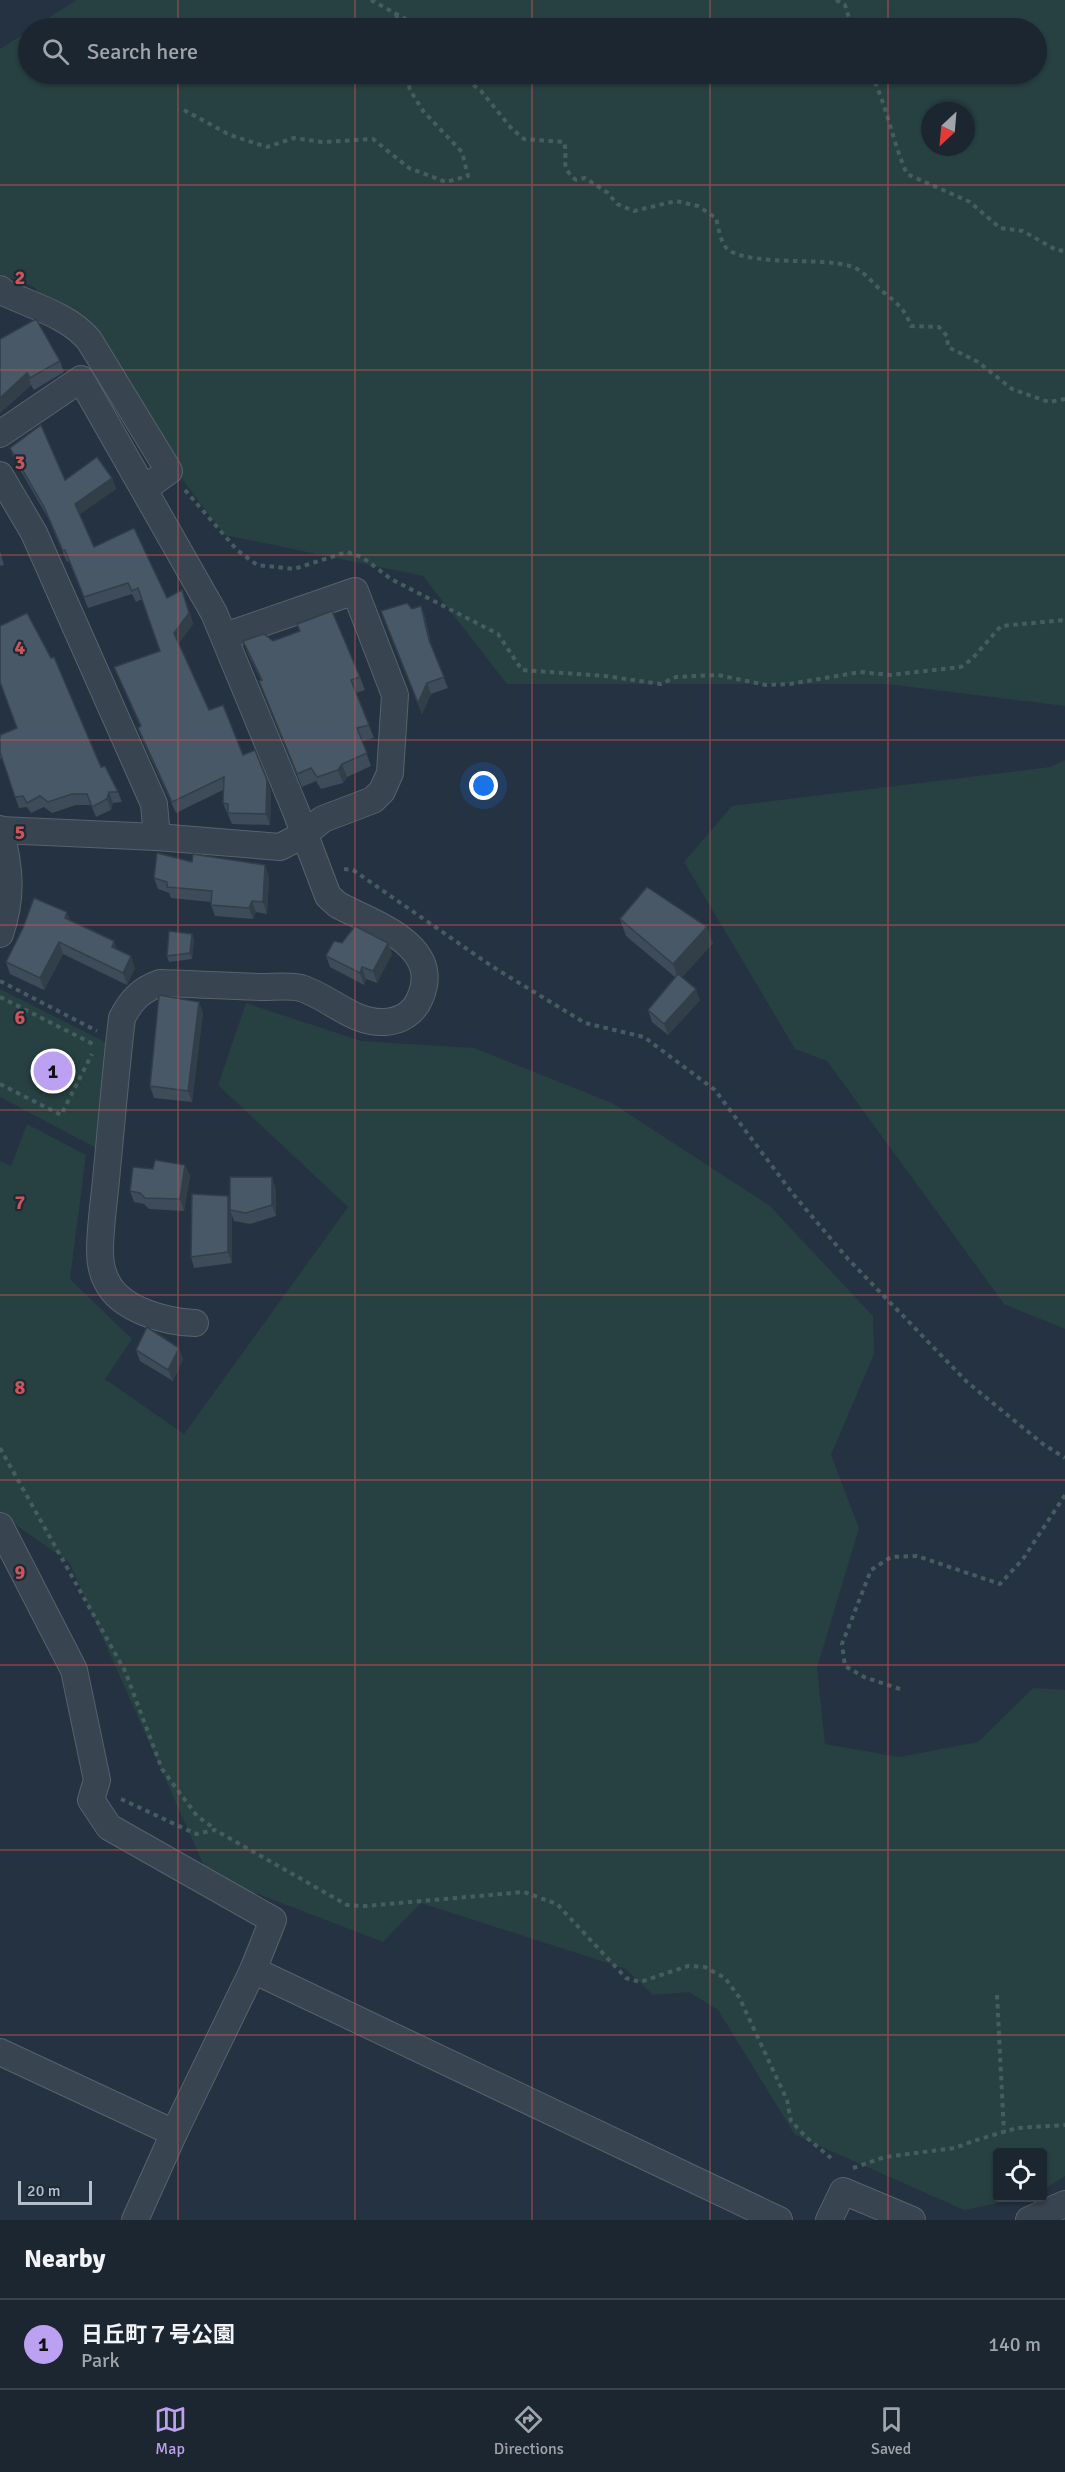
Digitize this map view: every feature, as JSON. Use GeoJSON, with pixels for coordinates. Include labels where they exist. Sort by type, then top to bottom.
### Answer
{"type":"FeatureCollection","features":[{"type":"Feature","properties":{"kind":"street"},"geometry":{"type":"LineString","coordinates":[[0,289],[81,330],[89,340],[169,471],[144,489]]}},
{"type":"Feature","properties":{"kind":"street"},"geometry":{"type":"LineString","coordinates":[[0,434],[81,380],[214,613],[295,809],[328,896],[338,905],[410,945],[419,956],[426,976],[424,987],[412,1011],[401,1019],[375,1022],[362,1019],[300,988],[160,983],[141,991],[126,1008],[122,1018],[119,1043],[100,1252],[102,1271],[108,1285],[137,1308],[174,1322],[195,1323]]}},
{"type":"Feature","properties":{"kind":"street"},"geometry":{"type":"LineString","coordinates":[[0,475],[34,533],[154,804],[157,837]]}},
{"type":"Feature","properties":{"kind":"street"},"geometry":{"type":"LineString","coordinates":[[0,934],[8,907],[10,889],[0,830],[157,837],[280,847],[303,835],[323,819],[372,800],[382,791],[390,773],[395,695],[355,591],[225,636]]}},
{"type":"Feature","properties":{"kind":"street"},"geometry":{"type":"LineString","coordinates":[[0,1526],[74,1670],[97,1780],[91,1800],[109,1827],[273,1920],[253,1970],[174,2133],[135,2220]]}},
{"type":"Feature","properties":{"kind":"street"},"geometry":{"type":"LineString","coordinates":[[253,1970],[778,2220]]}},
{"type":"Feature","properties":{"kind":"street"},"geometry":{"type":"LineString","coordinates":[[0,2052],[174,2133]]}},
{"type":"Feature","properties":{"kind":"street"},"geometry":{"type":"LineString","coordinates":[[829,2220],[843,2191],[912,2220]]}},
{"type":"Feature","properties":{"kind":"street"},"geometry":{"type":"LineString","coordinates":[[1029,2220],[1065,2204]]}},
{"type":"Feature","properties":{"kind":"path"},"geometry":{"type":"LineString","coordinates":[[371,0],[404,18]]}},
{"type":"Feature","properties":{"kind":"path"},"geometry":{"type":"LineString","coordinates":[[836,0],[845,5],[849,18]]}},
{"type":"Feature","properties":{"kind":"path"},"geometry":{"type":"LineString","coordinates":[[395,13],[397,18]]}},
{"type":"Feature","properties":{"kind":"path"},"geometry":{"type":"LineString","coordinates":[[184,110],[230,135],[267,147],[294,138],[322,142],[373,139],[409,168],[446,182],[468,176],[462,152],[423,111],[408,84]]}},
{"type":"Feature","properties":{"kind":"path"},"geometry":{"type":"LineString","coordinates":[[471,84],[524,139],[564,142],[567,152],[564,159],[566,171],[576,180],[585,178],[608,193],[617,204],[634,211],[676,201],[698,206],[716,218],[721,239],[729,251],[752,256],[851,266],[867,276],[899,304],[911,326],[939,327],[947,336],[948,347],[978,362],[1012,389],[1049,402],[1065,399]]}},
{"type":"Feature","properties":{"kind":"path"},"geometry":{"type":"LineString","coordinates":[[876,84],[896,149],[907,174],[970,202],[1000,228],[1023,231],[1056,250],[1065,251]]}},
{"type":"Feature","properties":{"kind":"path"},"geometry":{"type":"LineString","coordinates":[[169,471],[237,550],[257,565],[294,569],[347,552],[362,557],[391,579],[498,634],[522,670],[605,676],[661,684],[676,677],[718,675],[766,685],[790,684],[860,672],[890,675],[961,667],[972,659],[1001,626],[1065,620]]}},
{"type":"Feature","properties":{"kind":"path"},"geometry":{"type":"LineString","coordinates":[[316,867],[353,870],[493,967],[576,1018],[585,1023],[644,1037],[715,1090],[793,1194],[848,1259],[967,1382],[1043,1444],[1065,1458]]}},
{"type":"Feature","properties":{"kind":"path"},"geometry":{"type":"LineString","coordinates":[[0,981],[119,1043]]}},
{"type":"Feature","properties":{"kind":"path"},"geometry":{"type":"LineString","coordinates":[[0,997],[96,1046],[62,1115],[0,1084]]}},
{"type":"Feature","properties":{"kind":"path"},"geometry":{"type":"LineString","coordinates":[[0,1448],[125,1671],[162,1769],[197,1816],[215,1830],[347,1905],[365,1906],[524,1892],[557,1904],[626,1978],[640,1982],[688,1966],[705,1967],[715,1972],[725,1978],[739,1998],[787,2100],[791,2121],[831,2158]]}},
{"type":"Feature","properties":{"kind":"path"},"geometry":{"type":"LineString","coordinates":[[900,1689],[864,1677],[845,1666],[842,1644],[871,1570],[891,1557],[917,1556],[1000,1584],[1023,1559],[1065,1494]]}},
{"type":"Feature","properties":{"kind":"path"},"geometry":{"type":"LineString","coordinates":[[97,1780],[111,1795],[196,1834],[215,1830]]}},
{"type":"Feature","properties":{"kind":"path"},"geometry":{"type":"LineString","coordinates":[[997,1995],[1004,2133]]}},
{"type":"Feature","properties":{"kind":"path"},"geometry":{"type":"LineString","coordinates":[[843,2191],[852,2168],[885,2157],[955,2148],[973,2140],[1017,2128],[1065,2125]]}},
{"type":"Feature","properties":{"kind":"green space"},"geometry":{"type":"Polygon","coordinates":[[[77,0],[1065,0],[1065,706],[887,684],[507,684],[423,576],[225,535],[34,287],[0,274],[0,49],[18,37],[18,84],[1047,84],[1047,18],[48,18],[77,0]]]}},
{"type":"Feature","properties":{"kind":"green space"},"geometry":{"type":"Polygon","coordinates":[[[1065,760],[1065,1329],[1004,1304],[827,1061],[795,1049],[684,862],[732,806],[1050,767],[1065,760]]]}},
{"type":"Feature","properties":{"kind":"green space"},"geometry":{"type":"Polygon","coordinates":[[[0,989],[109,1044],[96,1148],[0,1097],[0,989]]]}},
{"type":"Feature","properties":{"kind":"green space"},"geometry":{"type":"Polygon","coordinates":[[[246,1003],[361,1041],[474,1048],[612,1103],[770,1206],[873,1316],[874,1354],[831,1455],[859,1528],[817,1668],[825,1744],[899,1757],[978,1742],[1033,1688],[1065,1690],[1065,2176],[1047,2187],[1047,2148],[993,2148],[993,2202],[1003,2202],[964,2210],[795,2135],[718,2010],[689,1992],[653,1995],[626,1969],[421,1903],[383,1942],[208,1875],[69,1562],[0,1514],[0,1161],[11,1166],[27,1124],[86,1155],[70,1279],[132,1339],[105,1379],[184,1434],[348,1207],[218,1085],[246,1003]]]}},
{"type":"Feature","properties":{"kind":"building"},"geometry":{"type":"Polygon","coordinates":[[[36,319],[60,361],[30,378],[27,373],[0,398],[0,339],[36,319]]]}},
{"type":"Feature","properties":{"kind":"building"},"geometry":{"type":"Polygon","coordinates":[[[41,425],[65,480],[97,457],[112,478],[75,504],[94,547],[134,528],[167,598],[182,590],[189,613],[174,633],[209,710],[223,705],[243,755],[255,750],[267,780],[266,814],[228,813],[228,804],[223,803],[224,777],[172,802],[138,728],[141,726],[114,667],[160,651],[138,588],[132,591],[128,583],[84,597],[44,507],[10,448],[41,425]]]}},
{"type":"Feature","properties":{"kind":"building"},"geometry":{"type":"Polygon","coordinates":[[[407,603],[412,609],[421,606],[429,640],[444,677],[427,683],[418,703],[381,611],[407,603]]]}},
{"type":"Feature","properties":{"kind":"building"},"geometry":{"type":"Polygon","coordinates":[[[332,611],[360,677],[351,680],[369,725],[357,728],[367,753],[342,764],[338,770],[317,777],[311,768],[297,774],[259,681],[262,680],[243,641],[264,634],[273,641],[300,631],[297,624],[332,611]]]}},
{"type":"Feature","properties":{"kind":"building"},"geometry":{"type":"Polygon","coordinates":[[[27,613],[51,658],[54,657],[101,767],[105,766],[118,792],[109,792],[107,799],[92,807],[87,794],[72,794],[48,802],[40,796],[27,803],[23,796],[15,797],[0,752],[0,735],[17,728],[0,682],[0,626],[27,613]]]}},
{"type":"Feature","properties":{"kind":"building"},"geometry":{"type":"Polygon","coordinates":[[[157,853],[192,862],[193,854],[265,865],[263,902],[252,901],[249,908],[211,905],[212,891],[167,887],[167,882],[154,878],[157,853]]]}},
{"type":"Feature","properties":{"kind":"building"},"geometry":{"type":"Polygon","coordinates":[[[647,887],[707,927],[673,964],[620,919],[647,887]]]}},
{"type":"Feature","properties":{"kind":"building"},"geometry":{"type":"Polygon","coordinates":[[[34,898],[67,912],[65,918],[114,941],[112,947],[131,956],[123,973],[59,942],[40,978],[6,962],[23,928],[34,898]]]}},
{"type":"Feature","properties":{"kind":"building"},"geometry":{"type":"Polygon","coordinates":[[[355,926],[388,943],[373,971],[362,967],[360,973],[326,956],[334,941],[342,943],[355,926]]]}},
{"type":"Feature","properties":{"kind":"building"},"geometry":{"type":"Polygon","coordinates":[[[169,931],[192,934],[190,953],[167,956],[169,931]]]}},
{"type":"Feature","properties":{"kind":"building"},"geometry":{"type":"Polygon","coordinates":[[[678,974],[696,989],[664,1024],[648,1010],[678,974]]]}},
{"type":"Feature","properties":{"kind":"building"},"geometry":{"type":"Polygon","coordinates":[[[159,995],[199,1002],[188,1091],[150,1086],[159,995]]]}},
{"type":"Feature","properties":{"kind":"building"},"geometry":{"type":"Polygon","coordinates":[[[155,1160],[185,1165],[180,1199],[145,1198],[140,1193],[130,1191],[133,1167],[153,1169],[155,1160]]]}},
{"type":"Feature","properties":{"kind":"building"},"geometry":{"type":"Polygon","coordinates":[[[230,1177],[272,1177],[272,1205],[246,1213],[230,1210],[230,1177]]]}},
{"type":"Feature","properties":{"kind":"building"},"geometry":{"type":"Polygon","coordinates":[[[192,1194],[228,1196],[228,1252],[191,1257],[192,1194]]]}},
{"type":"Feature","properties":{"kind":"building"},"geometry":{"type":"Polygon","coordinates":[[[147,1327],[179,1348],[168,1370],[136,1350],[147,1327]]]}},
{"type":"Feature","properties":{"kind":"place","name":"日丘町７号公園"},"geometry":{"type":"Point","coordinates":[53,1071]}}]}
